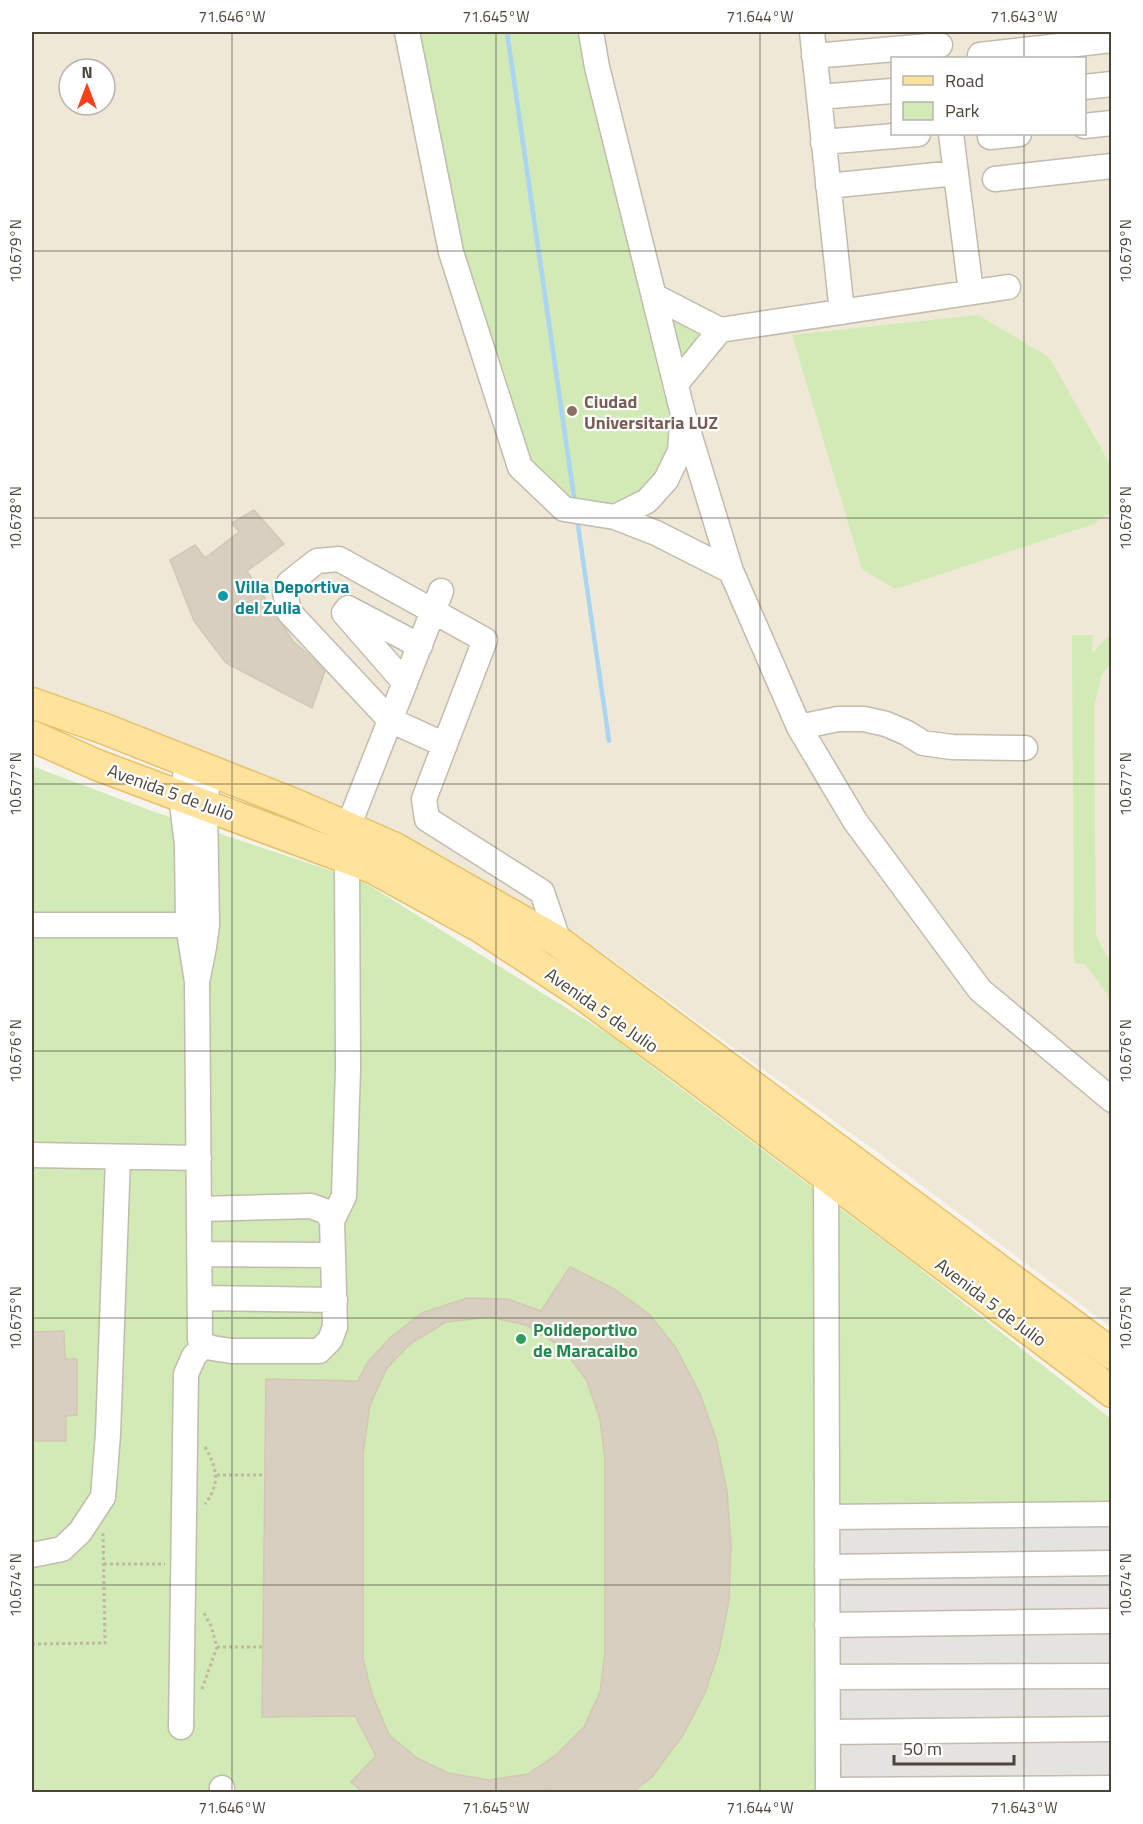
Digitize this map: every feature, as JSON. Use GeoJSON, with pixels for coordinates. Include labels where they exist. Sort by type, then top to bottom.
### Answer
{"type":"FeatureCollection","features":[{"type":"Feature","properties":{"kind":"main road","name":"Avenida 5 de Julio"},"geometry":{"type":"LineString","coordinates":[[32,703],[199,766],[395,848],[559,942],[1112,1354]]}},
{"type":"Feature","properties":{"kind":"main road","name":"Avenida 5 de Julio"},"geometry":{"type":"LineString","coordinates":[[32,736],[97,765],[373,868],[480,927],[579,992],[683,1068],[1112,1392]]}},
{"type":"Feature","properties":{"kind":"main road"},"geometry":{"type":"LineString","coordinates":[[826,1178],[846,1155]]}},
{"type":"Feature","properties":{"kind":"lane"},"geometry":{"type":"LineString","coordinates":[[407,32],[451,252],[520,466],[564,509],[615,517],[656,533],[731,572]]}},
{"type":"Feature","properties":{"kind":"lane"},"geometry":{"type":"LineString","coordinates":[[591,32],[597,67],[683,414],[731,572],[799,727],[855,820],[980,990],[1112,1100]]}},
{"type":"Feature","properties":{"kind":"lane"},"geometry":{"type":"LineString","coordinates":[[812,32],[842,312]]}},
{"type":"Feature","properties":{"kind":"lane"},"geometry":{"type":"LineString","coordinates":[[980,55],[1112,40]]}},
{"type":"Feature","properties":{"kind":"lane"},"geometry":{"type":"LineString","coordinates":[[814,56],[940,45]]}},
{"type":"Feature","properties":{"kind":"lane"},"geometry":{"type":"LineString","coordinates":[[1086,87],[1112,84]]}},
{"type":"Feature","properties":{"kind":"lane"},"geometry":{"type":"LineString","coordinates":[[819,97],[891,91]]}},
{"type":"Feature","properties":{"kind":"lane"},"geometry":{"type":"LineString","coordinates":[[1086,126],[1112,123]]}},
{"type":"Feature","properties":{"kind":"lane"},"geometry":{"type":"LineString","coordinates":[[824,142],[906,135]]}},
{"type":"Feature","properties":{"kind":"lane"},"geometry":{"type":"LineString","coordinates":[[951,135],[971,292]]}},
{"type":"Feature","properties":{"kind":"lane"},"geometry":{"type":"LineString","coordinates":[[990,137],[1009,135]]}},
{"type":"Feature","properties":{"kind":"lane"},"geometry":{"type":"LineString","coordinates":[[995,179],[1112,166]]}},
{"type":"Feature","properties":{"kind":"lane"},"geometry":{"type":"LineString","coordinates":[[828,186],[956,173]]}},
{"type":"Feature","properties":{"kind":"lane"},"geometry":{"type":"LineString","coordinates":[[654,296],[720,330],[1008,287]]}},
{"type":"Feature","properties":{"kind":"lane"},"geometry":{"type":"LineString","coordinates":[[676,384],[720,330]]}},
{"type":"Feature","properties":{"kind":"lane"},"geometry":{"type":"LineString","coordinates":[[615,517],[646,501],[666,480],[680,450],[683,414]]}},
{"type":"Feature","properties":{"kind":"lane"},"geometry":{"type":"LineString","coordinates":[[444,745],[390,720],[289,612],[285,592],[289,583],[317,561],[339,559],[438,601],[485,640],[424,799],[427,819],[542,892],[559,942]]}},
{"type":"Feature","properties":{"kind":"lane"},"geometry":{"type":"LineString","coordinates":[[348,828],[438,601]]}},
{"type":"Feature","properties":{"kind":"lane"},"geometry":{"type":"LineString","coordinates":[[405,683],[344,613],[348,608],[420,646]]}},
{"type":"Feature","properties":{"kind":"lane"},"geometry":{"type":"LineString","coordinates":[[799,727],[838,719],[864,718],[886,724],[923,743],[952,747],[1025,748]]}},
{"type":"Feature","properties":{"kind":"lane"},"geometry":{"type":"LineString","coordinates":[[199,766],[186,844],[198,925],[196,982],[200,1340],[204,1345],[212,1348],[231,1351],[319,1351],[330,1340],[335,1327],[332,1221],[344,1196],[348,1069],[347,858]]}},
{"type":"Feature","properties":{"kind":"lane"},"geometry":{"type":"LineString","coordinates":[[32,925],[198,925]]}},
{"type":"Feature","properties":{"kind":"lane"},"geometry":{"type":"LineString","coordinates":[[32,1155],[199,1158]]}},
{"type":"Feature","properties":{"kind":"lane"},"geometry":{"type":"LineString","coordinates":[[32,1555],[62,1549],[80,1532],[103,1497],[108,1434],[118,1157]]}},
{"type":"Feature","properties":{"kind":"lane"},"geometry":{"type":"LineString","coordinates":[[826,1178],[828,1791],[1112,1788]]}},
{"type":"Feature","properties":{"kind":"lane"},"geometry":{"type":"LineString","coordinates":[[200,1209],[311,1206],[327,1212],[332,1221]]}},
{"type":"Feature","properties":{"kind":"lane"},"geometry":{"type":"LineString","coordinates":[[200,1254],[333,1255]]}},
{"type":"Feature","properties":{"kind":"lane"},"geometry":{"type":"LineString","coordinates":[[200,1298],[335,1300]]}},
{"type":"Feature","properties":{"kind":"lane"},"geometry":{"type":"LineString","coordinates":[[181,1727],[186,1374],[194,1356],[204,1345]]}},
{"type":"Feature","properties":{"kind":"lane"},"geometry":{"type":"LineString","coordinates":[[827,1516],[1112,1514]]}},
{"type":"Feature","properties":{"kind":"lane"},"geometry":{"type":"LineString","coordinates":[[827,1567],[1112,1563]]}},
{"type":"Feature","properties":{"kind":"lane"},"geometry":{"type":"LineString","coordinates":[[827,1626],[1112,1621]]}},
{"type":"Feature","properties":{"kind":"lane"},"geometry":{"type":"LineString","coordinates":[[828,1677],[1112,1676]]}},
{"type":"Feature","properties":{"kind":"lane"},"geometry":{"type":"LineString","coordinates":[[828,1732],[1112,1729]]}},
{"type":"Feature","properties":{"kind":"path"},"geometry":{"type":"LineString","coordinates":[[217,1475],[265,1475]]}},
{"type":"Feature","properties":{"kind":"path"},"geometry":{"type":"LineString","coordinates":[[32,1644],[105,1642],[103,1530]]}},
{"type":"Feature","properties":{"kind":"path"},"geometry":{"type":"LineString","coordinates":[[104,1564],[183,1564]]}},
{"type":"Feature","properties":{"kind":"path"},"geometry":{"type":"LineString","coordinates":[[217,1647],[262,1647]]}},
{"type":"Feature","properties":{"kind":"shaded area","name":"Ciudad Universitaria LUZ"},"geometry":{"type":"Polygon","coordinates":[[[32,32],[1111,32],[1111,1327],[873,1149],[578,935],[396,834],[167,737],[32,689],[32,32]]]}},
{"type":"Feature","properties":{"kind":"shaded area"},"geometry":{"type":"Polygon","coordinates":[[[827,1509],[1111,1514],[1111,1792],[829,1792],[827,1509]]]}},
{"type":"Feature","properties":{"kind":"green space"},"geometry":{"type":"Polygon","coordinates":[[[418,32],[582,32],[671,406],[672,445],[660,474],[636,497],[601,506],[567,501],[528,464],[457,247],[418,32]]]}},
{"type":"Feature","properties":{"kind":"green space"},"geometry":{"type":"Polygon","coordinates":[[[665,308],[711,329],[680,365],[665,308]]]}},
{"type":"Feature","properties":{"kind":"green space"},"geometry":{"type":"Polygon","coordinates":[[[978,315],[1049,357],[1111,466],[1111,512],[1094,524],[895,589],[862,569],[792,335],[978,315]]]}},
{"type":"Feature","properties":{"kind":"green space"},"geometry":{"type":"Polygon","coordinates":[[[1111,634],[1111,663],[1101,676],[1094,707],[1096,936],[1111,964],[1111,998],[1085,964],[1074,963],[1072,635],[1093,635],[1092,653],[1111,634]]]}},
{"type":"Feature","properties":{"kind":"green space","name":"Polideportivo de Maracaibo"},"geometry":{"type":"Polygon","coordinates":[[[32,766],[152,811],[362,881],[610,1035],[909,1260],[1111,1419],[1111,1792],[32,1792],[32,766]]]}},
{"type":"Feature","properties":{"kind":"building","name":"Villa Deportiva del Zulia"},"geometry":{"type":"Polygon","coordinates":[[[254,510],[284,544],[247,571],[293,641],[325,671],[312,708],[226,663],[194,621],[170,560],[195,545],[205,558],[239,532],[232,523],[254,510]]]}},
{"type":"Feature","properties":{"kind":"building"},"geometry":{"type":"Polygon","coordinates":[[[570,1267],[614,1289],[649,1314],[676,1348],[700,1394],[716,1439],[727,1491],[731,1545],[729,1600],[719,1651],[705,1693],[683,1735],[652,1777],[632,1792],[551,1792],[549,1788],[539,1792],[363,1792],[351,1782],[376,1756],[355,1716],[262,1717],[266,1379],[358,1381],[367,1363],[391,1337],[422,1313],[467,1298],[507,1299],[541,1311],[570,1267]],[[490,1317],[446,1322],[411,1343],[387,1368],[370,1405],[363,1454],[363,1659],[372,1694],[389,1735],[417,1758],[448,1773],[489,1780],[528,1774],[556,1755],[584,1727],[600,1692],[605,1652],[605,1460],[600,1419],[587,1381],[562,1347],[526,1325],[490,1317]]]}},
{"type":"Feature","properties":{"kind":"building"},"geometry":{"type":"Polygon","coordinates":[[[64,1331],[65,1359],[77,1359],[77,1415],[66,1416],[66,1441],[32,1441],[32,1332],[64,1331]]]}},
{"type":"Feature","properties":{"kind":"waterway"},"geometry":{"type":"LineString","coordinates":[[507,32],[575,504]]}},
{"type":"Feature","properties":{"kind":"waterway"},"geometry":{"type":"LineString","coordinates":[[577,518],[609,741]]}},
{"type":"Feature","properties":{"kind":"place","name":"Ciudad Universitaria LUZ"},"geometry":{"type":"Point","coordinates":[572,411]}},
{"type":"Feature","properties":{"kind":"place","name":"Villa Deportiva del Zulia"},"geometry":{"type":"Point","coordinates":[223,596]}},
{"type":"Feature","properties":{"kind":"place","name":"Polideportivo de Maracaibo"},"geometry":{"type":"Point","coordinates":[521,1339]}}]}
